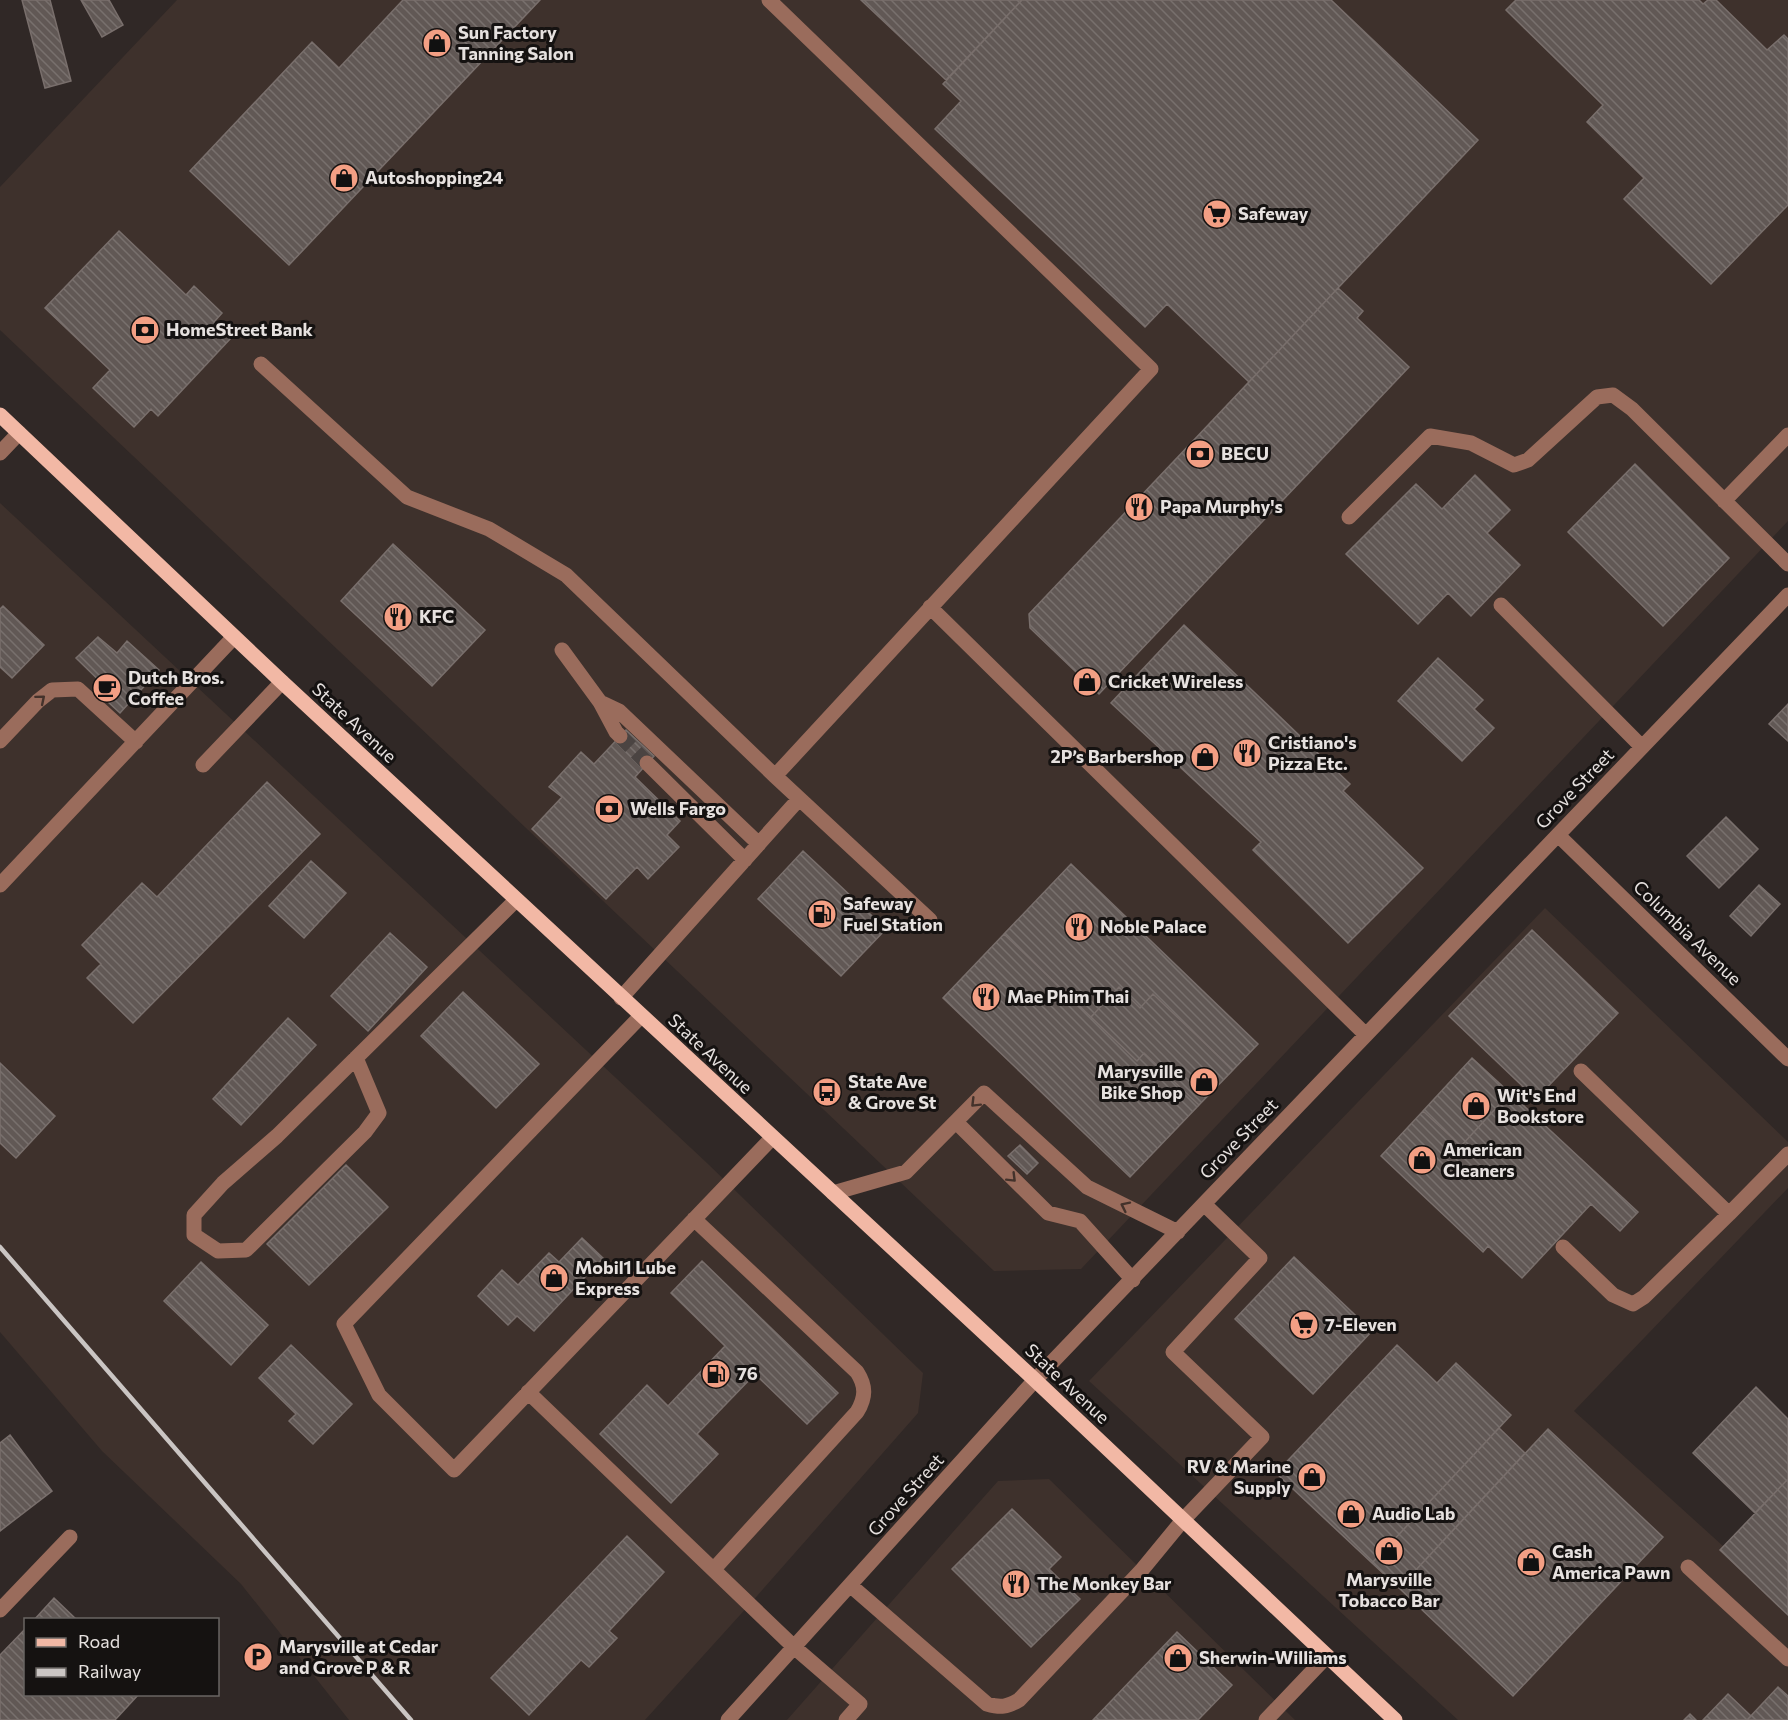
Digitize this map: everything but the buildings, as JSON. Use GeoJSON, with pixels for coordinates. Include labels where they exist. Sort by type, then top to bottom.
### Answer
{"type":"FeatureCollection","features":[{"type":"Feature","properties":{"kind":"main road","name":"State Avenue"},"geometry":{"type":"LineString","coordinates":[[0,415],[282,682],[1035,1380],[1395,1720]]}},
{"type":"Feature","properties":{"kind":"street"},"geometry":{"type":"LineString","coordinates":[[769,0],[1151,369],[775,776]]}},
{"type":"Feature","properties":{"kind":"street"},"geometry":{"type":"LineString","coordinates":[[261,364],[407,497],[489,529],[566,575],[799,799],[930,921]]}},
{"type":"Feature","properties":{"kind":"street"},"geometry":{"type":"LineString","coordinates":[[1348,517],[1430,436],[1471,444],[1514,465],[1528,460],[1597,397],[1613,395],[1632,409],[1788,564]]}},
{"type":"Feature","properties":{"kind":"street"},"geometry":{"type":"LineString","coordinates":[[0,453],[19,433]]}},
{"type":"Feature","properties":{"kind":"street"},"geometry":{"type":"LineString","coordinates":[[1724,501],[1788,435]]}},
{"type":"Feature","properties":{"kind":"street","name":"Grove Street"},"geometry":{"type":"LineString","coordinates":[[728,1720],[1035,1380],[1788,595]]}},
{"type":"Feature","properties":{"kind":"street"},"geometry":{"type":"LineString","coordinates":[[1501,605],[1642,747]]}},
{"type":"Feature","properties":{"kind":"street"},"geometry":{"type":"LineString","coordinates":[[930,607],[1366,1035]]}},
{"type":"Feature","properties":{"kind":"street"},"geometry":{"type":"LineString","coordinates":[[0,885],[234,637]]}},
{"type":"Feature","properties":{"kind":"street"},"geometry":{"type":"LineString","coordinates":[[562,650],[600,702],[620,736]]}},
{"type":"Feature","properties":{"kind":"street"},"geometry":{"type":"LineString","coordinates":[[203,765],[282,682]]}},
{"type":"Feature","properties":{"kind":"street"},"geometry":{"type":"LineString","coordinates":[[0,741],[38,701],[52,690],[78,689],[136,742]]}},
{"type":"Feature","properties":{"kind":"street"},"geometry":{"type":"LineString","coordinates":[[600,702],[619,711],[759,844]]}},
{"type":"Feature","properties":{"kind":"street"},"geometry":{"type":"LineString","coordinates":[[647,763],[745,860]]}},
{"type":"Feature","properties":{"kind":"street"},"geometry":{"type":"LineString","coordinates":[[621,998],[799,799]]}},
{"type":"Feature","properties":{"kind":"street","name":"Columbia Avenue"},"geometry":{"type":"LineString","coordinates":[[1558,835],[1788,1059]]}},
{"type":"Feature","properties":{"kind":"street"},"geometry":{"type":"LineString","coordinates":[[356,1058],[379,1113],[364,1132],[246,1250],[218,1251],[194,1235],[194,1215],[223,1183],[277,1136],[516,900]]}},
{"type":"Feature","properties":{"kind":"street"},"geometry":{"type":"LineString","coordinates":[[641,1016],[344,1324],[380,1395],[454,1470],[772,1138]]}},
{"type":"Feature","properties":{"kind":"street"},"geometry":{"type":"LineString","coordinates":[[1581,1071],[1729,1214]]}},
{"type":"Feature","properties":{"kind":"street"},"geometry":{"type":"LineString","coordinates":[[833,1193],[906,1172],[984,1093],[1087,1187],[1178,1232]]}},
{"type":"Feature","properties":{"kind":"street"},"geometry":{"type":"LineString","coordinates":[[956,1122],[1048,1213],[1080,1221],[1133,1280]]}},
{"type":"Feature","properties":{"kind":"street"},"geometry":{"type":"LineString","coordinates":[[1563,1247],[1613,1295],[1633,1304],[1644,1297],[1788,1154]]}},
{"type":"Feature","properties":{"kind":"street"},"geometry":{"type":"LineString","coordinates":[[850,1585],[987,1704],[1008,1707],[1019,1700],[1036,1683],[1141,1571],[1184,1520],[1262,1437],[1173,1352],[1260,1258],[1204,1204]]}},
{"type":"Feature","properties":{"kind":"street"},"geometry":{"type":"LineString","coordinates":[[694,1219],[857,1372],[863,1381],[864,1392],[857,1412],[714,1569]]}},
{"type":"Feature","properties":{"kind":"street"},"geometry":{"type":"LineString","coordinates":[[528,1392],[794,1647],[860,1704],[846,1720]]}},
{"type":"Feature","properties":{"kind":"street"},"geometry":{"type":"LineString","coordinates":[[0,1610],[70,1537]]}},
{"type":"Feature","properties":{"kind":"street"},"geometry":{"type":"LineString","coordinates":[[1688,1567],[1788,1659]]}},
{"type":"Feature","properties":{"kind":"street"},"geometry":{"type":"LineString","coordinates":[[1266,1720],[1327,1656]]}},
{"type":"Feature","properties":{"kind":"shaded area"},"geometry":{"type":"Polygon","coordinates":[[[177,0],[1788,0],[1788,521],[1081,1269],[994,1271],[0,330],[0,187],[177,0]]]}},
{"type":"Feature","properties":{"kind":"shaded area"},"geometry":{"type":"Polygon","coordinates":[[[0,503],[707,1163],[923,1373],[918,1413],[645,1720],[349,1720],[241,1584],[102,1451],[0,1332],[0,503]]]}},
{"type":"Feature","properties":{"kind":"shaded area"},"geometry":{"type":"Polygon","coordinates":[[[1545,908],[1788,1142],[1788,1188],[1574,1411],[1723,1546],[1788,1483],[1788,1720],[1458,1720],[1089,1381],[1545,908]]]}},
{"type":"Feature","properties":{"kind":"shaded area"},"geometry":{"type":"Polygon","coordinates":[[[1049,1479],[1295,1720],[787,1720],[998,1481],[1049,1479]]]}},
{"type":"Feature","properties":{"kind":"tunnel"},"geometry":{"type":"LineString","coordinates":[[620,736],[647,763]]}},
{"type":"Feature","properties":{"kind":"railway"},"geometry":{"type":"LineString","coordinates":[[0,1247],[411,1720]]}},
{"type":"Feature","properties":{"kind":"place","name":"Sun Factory Tanning Salon"},"geometry":{"type":"Point","coordinates":[437,43]}},
{"type":"Feature","properties":{"kind":"place","name":"Autoshopping24"},"geometry":{"type":"Point","coordinates":[344,178]}},
{"type":"Feature","properties":{"kind":"place","name":"Safeway"},"geometry":{"type":"Point","coordinates":[1217,214]}},
{"type":"Feature","properties":{"kind":"place","name":"HomeStreet Bank"},"geometry":{"type":"Point","coordinates":[145,330]}},
{"type":"Feature","properties":{"kind":"place","name":"BECU"},"geometry":{"type":"Point","coordinates":[1200,454]}},
{"type":"Feature","properties":{"kind":"place","name":"Papa Murphy's"},"geometry":{"type":"Point","coordinates":[1139,507]}},
{"type":"Feature","properties":{"kind":"place","name":"KFC"},"geometry":{"type":"Point","coordinates":[398,617]}},
{"type":"Feature","properties":{"kind":"place","name":"Cricket Wireless"},"geometry":{"type":"Point","coordinates":[1087,682]}},
{"type":"Feature","properties":{"kind":"place","name":"Dutch Bros. Coffee"},"geometry":{"type":"Point","coordinates":[107,688]}},
{"type":"Feature","properties":{"kind":"place","name":"Cristiano's Pizza Etc."},"geometry":{"type":"Point","coordinates":[1247,753]}},
{"type":"Feature","properties":{"kind":"place","name":"2P’s Barbershop"},"geometry":{"type":"Point","coordinates":[1205,757]}},
{"type":"Feature","properties":{"kind":"place","name":"Wells Fargo"},"geometry":{"type":"Point","coordinates":[609,809]}},
{"type":"Feature","properties":{"kind":"place","name":"Safeway Fuel Station"},"geometry":{"type":"Point","coordinates":[822,914]}},
{"type":"Feature","properties":{"kind":"place","name":"Noble Palace"},"geometry":{"type":"Point","coordinates":[1079,927]}},
{"type":"Feature","properties":{"kind":"place","name":"Mae Phim Thai"},"geometry":{"type":"Point","coordinates":[986,997]}},
{"type":"Feature","properties":{"kind":"place","name":"Marysville Bike Shop"},"geometry":{"type":"Point","coordinates":[1204,1082]}},
{"type":"Feature","properties":{"kind":"place","name":"State Ave & Grove St"},"geometry":{"type":"Point","coordinates":[827,1092]}},
{"type":"Feature","properties":{"kind":"place","name":"Wit's End Bookstore"},"geometry":{"type":"Point","coordinates":[1476,1106]}},
{"type":"Feature","properties":{"kind":"place","name":"American Cleaners"},"geometry":{"type":"Point","coordinates":[1422,1160]}},
{"type":"Feature","properties":{"kind":"place","name":"Mobil1 Lube Express"},"geometry":{"type":"Point","coordinates":[554,1278]}},
{"type":"Feature","properties":{"kind":"place","name":"7-Eleven"},"geometry":{"type":"Point","coordinates":[1304,1325]}},
{"type":"Feature","properties":{"kind":"place","name":"76"},"geometry":{"type":"Point","coordinates":[716,1374]}},
{"type":"Feature","properties":{"kind":"place","name":"RV & Marine Supply"},"geometry":{"type":"Point","coordinates":[1312,1477]}},
{"type":"Feature","properties":{"kind":"place","name":"Audio Lab"},"geometry":{"type":"Point","coordinates":[1351,1514]}},
{"type":"Feature","properties":{"kind":"place","name":"Marysville Tobacco Bar"},"geometry":{"type":"Point","coordinates":[1389,1551]}},
{"type":"Feature","properties":{"kind":"place","name":"Cash America Pawn"},"geometry":{"type":"Point","coordinates":[1531,1562]}},
{"type":"Feature","properties":{"kind":"place","name":"The Monkey Bar"},"geometry":{"type":"Point","coordinates":[1016,1584]}},
{"type":"Feature","properties":{"kind":"place","name":"Marysville at Cedar and Grove P & R"},"geometry":{"type":"Point","coordinates":[258,1657]}},
{"type":"Feature","properties":{"kind":"place","name":"Sherwin-Williams"},"geometry":{"type":"Point","coordinates":[1178,1658]}}]}
